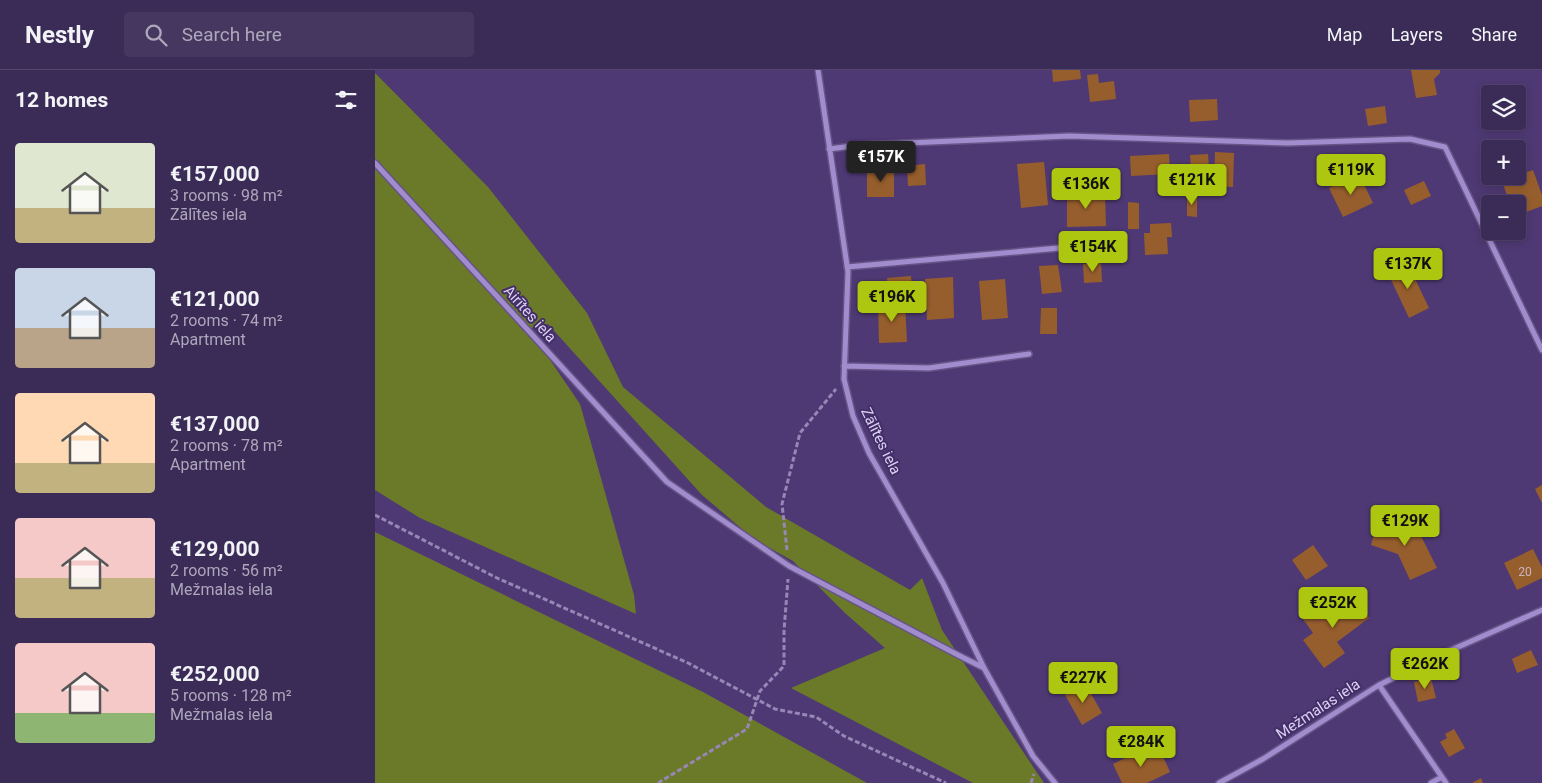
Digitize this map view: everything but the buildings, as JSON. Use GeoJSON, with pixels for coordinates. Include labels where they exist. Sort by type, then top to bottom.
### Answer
{"type":"FeatureCollection","features":[{"type":"Feature","properties":{"kind":"street","name":"Zālītes iela"},"geometry":{"type":"LineString","coordinates":[[818,70],[847,267],[844,379],[853,416],[869,453],[943,583],[984,668],[1033,756],[1055,783]]}},
{"type":"Feature","properties":{"kind":"street"},"geometry":{"type":"LineString","coordinates":[[829,149],[860,145],[1069,136],[1288,143],[1410,139],[1445,147],[1542,350]]}},
{"type":"Feature","properties":{"kind":"street","name":"Airītes iela"},"geometry":{"type":"LineString","coordinates":[[375,163],[667,482],[789,566],[984,668]]}},
{"type":"Feature","properties":{"kind":"street"},"geometry":{"type":"LineString","coordinates":[[847,267],[1104,244]]}},
{"type":"Feature","properties":{"kind":"street"},"geometry":{"type":"LineString","coordinates":[[844,366],[929,368],[1029,354]]}},
{"type":"Feature","properties":{"kind":"street","name":"Mežmalas iela"},"geometry":{"type":"LineString","coordinates":[[1219,783],[1263,759],[1379,685],[1449,651],[1542,610]]}},
{"type":"Feature","properties":{"kind":"street"},"geometry":{"type":"LineString","coordinates":[[1379,685],[1446,783]]}},
{"type":"Feature","properties":{"kind":"street"},"geometry":{"type":"LineString","coordinates":[[1431,783],[1443,777]]}},
{"type":"Feature","properties":{"kind":"path"},"geometry":{"type":"LineString","coordinates":[[658,783],[747,729],[760,692],[784,666],[784,632],[789,566],[782,504],[800,433],[844,379]]}},
{"type":"Feature","properties":{"kind":"path"},"geometry":{"type":"LineString","coordinates":[[375,514],[497,578],[688,662],[775,710],[816,717],[844,736],[946,783]]}},
{"type":"Feature","properties":{"kind":"green space"},"geometry":{"type":"Polygon","coordinates":[[[375,73],[488,187],[587,313],[623,387],[766,507],[910,590],[922,578],[942,630],[1044,783],[973,783],[791,688],[885,648],[845,613],[793,561],[755,540],[702,495],[548,324],[529,329],[580,404],[634,595],[636,614],[420,518],[375,490],[375,73]]]}},
{"type":"Feature","properties":{"kind":"green space"},"geometry":{"type":"Polygon","coordinates":[[[375,532],[703,692],[867,783],[375,783],[375,532]]]}}]}
